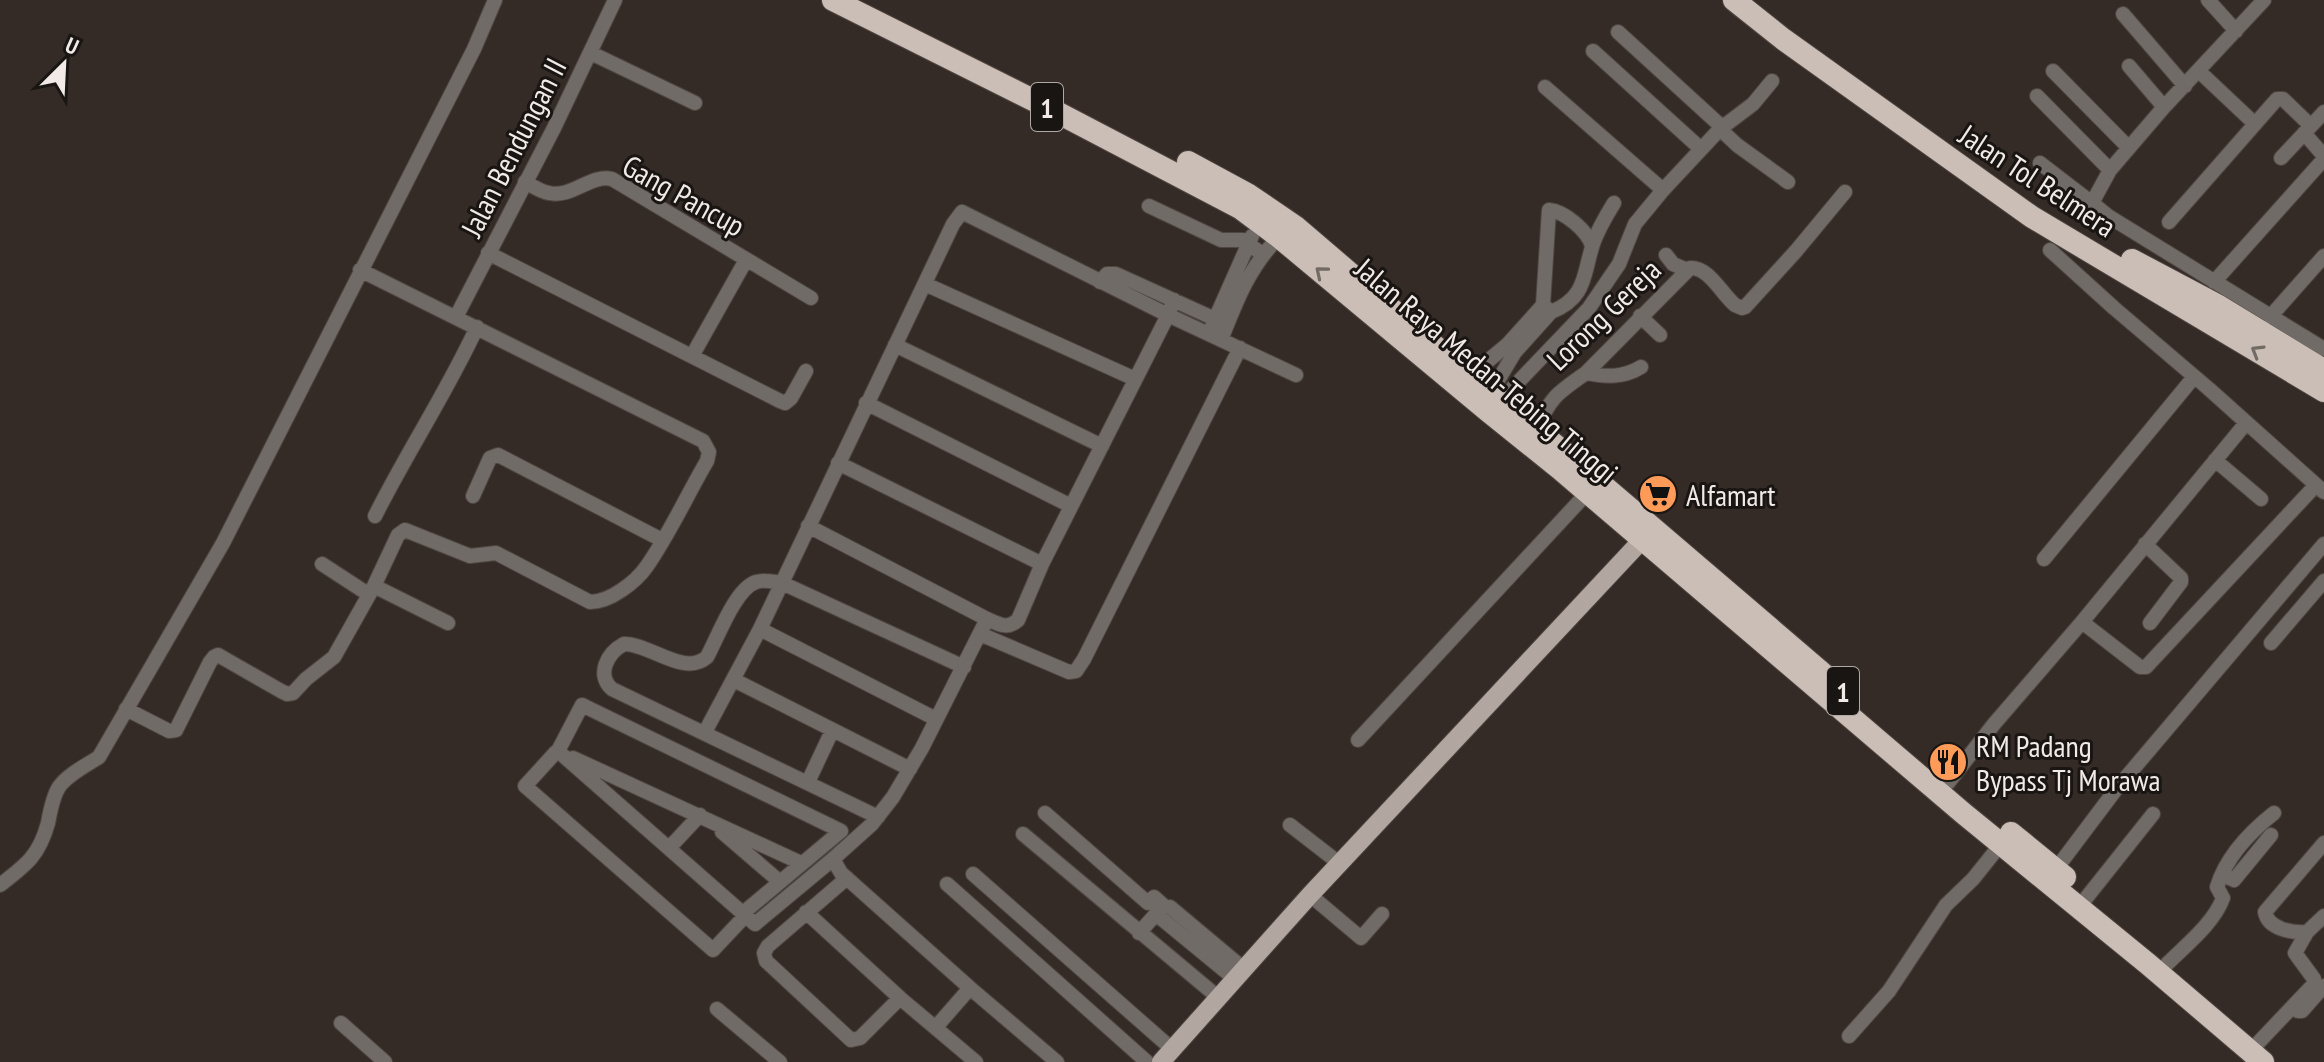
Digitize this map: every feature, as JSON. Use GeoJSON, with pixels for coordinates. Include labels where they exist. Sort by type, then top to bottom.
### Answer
{"type":"FeatureCollection","features":[{"type":"Feature","properties":{"kind":"highway","name":"Jalan Raya Medan-Tebing Tinggi"},"geometry":{"type":"LineString","coordinates":[[833,0],[1219,195],[1258,221],[1403,329],[1642,540],[2001,844],[2167,964],[2261,1052]]}},
{"type":"Feature","properties":{"kind":"highway","name":"Jalan Raya Medan-Tebing Tinggi"},"geometry":{"type":"LineString","coordinates":[[854,0],[1051,92],[1244,192],[1296,227],[1380,311]]}},
{"type":"Feature","properties":{"kind":"highway","name":"Jalan Tol Belmera"},"geometry":{"type":"LineString","coordinates":[[1734,0],[1795,48],[2032,217],[2324,391]]}},
{"type":"Feature","properties":{"kind":"highway","name":"Jalan Tol Belmera"},"geometry":{"type":"LineString","coordinates":[[1756,0],[2041,206],[2217,305],[2324,370]]}},
{"type":"Feature","properties":{"kind":"highway","name":"Jalan Raya Medan-Tebing Tinggi"},"geometry":{"type":"LineString","coordinates":[[1425,348],[1471,375],[1537,428],[1948,783],[2056,869],[2083,901],[2261,1052],[2282,1062]]}},
{"type":"Feature","properties":{"kind":"main road"},"geometry":{"type":"LineString","coordinates":[[1167,1056],[1339,863],[1642,540]]}},
{"type":"Feature","properties":{"kind":"street"},"geometry":{"type":"LineString","coordinates":[[0,885],[27,866],[34,856],[44,837],[59,787],[99,757],[223,543],[474,49],[495,0]]}},
{"type":"Feature","properties":{"kind":"street","name":"Jalan Bendungan II"},"geometry":{"type":"LineString","coordinates":[[456,317],[615,0]]}},
{"type":"Feature","properties":{"kind":"street"},"geometry":{"type":"LineString","coordinates":[[2208,0],[2236,31]]}},
{"type":"Feature","properties":{"kind":"street"},"geometry":{"type":"LineString","coordinates":[[2092,203],[2110,170],[2264,0]]}},
{"type":"Feature","properties":{"kind":"street"},"geometry":{"type":"LineString","coordinates":[[2123,14],[2185,86]]}},
{"type":"Feature","properties":{"kind":"street"},"geometry":{"type":"LineString","coordinates":[[1618,32],[1737,145],[1788,182]]}},
{"type":"Feature","properties":{"kind":"street"},"geometry":{"type":"LineString","coordinates":[[1593,51],[1701,149]]}},
{"type":"Feature","properties":{"kind":"street"},"geometry":{"type":"LineString","coordinates":[[591,53],[695,103]]}},
{"type":"Feature","properties":{"kind":"street"},"geometry":{"type":"LineString","coordinates":[[2129,66],[2164,107]]}},
{"type":"Feature","properties":{"kind":"street"},"geometry":{"type":"LineString","coordinates":[[2053,71],[2129,148]]}},
{"type":"Feature","properties":{"kind":"street"},"geometry":{"type":"LineString","coordinates":[[2203,75],[2255,124]]}},
{"type":"Feature","properties":{"kind":"street"},"geometry":{"type":"LineString","coordinates":[[1496,396],[1589,308],[1619,264],[1635,224],[1721,128],[1753,104],[1772,81]]}},
{"type":"Feature","properties":{"kind":"street"},"geometry":{"type":"LineString","coordinates":[[1545,87],[1663,190]]}},
{"type":"Feature","properties":{"kind":"street"},"geometry":{"type":"LineString","coordinates":[[2037,96],[2110,170]]}},
{"type":"Feature","properties":{"kind":"street"},"geometry":{"type":"LineString","coordinates":[[2169,222],[2281,98],[2307,129],[2324,157],[2214,282]]}},
{"type":"Feature","properties":{"kind":"street"},"geometry":{"type":"LineString","coordinates":[[2281,158],[2324,112]]}},
{"type":"Feature","properties":{"kind":"street"},"geometry":{"type":"LineString","coordinates":[[2040,163],[2108,216],[2270,317],[2322,344]]}},
{"type":"Feature","properties":{"kind":"street","name":"Gang Pancup"},"geometry":{"type":"LineString","coordinates":[[525,182],[553,194],[577,189],[600,178],[612,179],[811,298]]}},
{"type":"Feature","properties":{"kind":"street","name":"Lorong Gereja"},"geometry":{"type":"LineString","coordinates":[[1537,428],[1553,397],[1586,373],[1687,270],[1694,267],[1702,270],[1735,305],[1745,307],[1845,192]]}},
{"type":"Feature","properties":{"kind":"street"},"geometry":{"type":"LineString","coordinates":[[1547,308],[1564,307],[1577,293],[1587,273],[1592,246],[1614,203]]}},
{"type":"Feature","properties":{"kind":"street"},"geometry":{"type":"LineString","coordinates":[[1149,206],[1221,240],[1239,239],[1262,254]]}},
{"type":"Feature","properties":{"kind":"street"},"geometry":{"type":"LineString","coordinates":[[1471,375],[1511,349],[1547,308],[1549,210],[1558,212],[1589,236],[1592,246]]}},
{"type":"Feature","properties":{"kind":"street"},"geometry":{"type":"LineString","coordinates":[[705,732],[760,629],[866,403],[953,224],[962,212],[1296,375]]}},
{"type":"Feature","properties":{"kind":"street"},"geometry":{"type":"LineString","coordinates":[[1214,337],[1215,319],[1258,221]]}},
{"type":"Feature","properties":{"kind":"street"},"geometry":{"type":"LineString","coordinates":[[1214,337],[1262,254],[1279,237]]}},
{"type":"Feature","properties":{"kind":"street"},"geometry":{"type":"LineString","coordinates":[[2050,250],[2320,489],[2146,667],[2140,667],[2082,622]]}},
{"type":"Feature","properties":{"kind":"street"},"geometry":{"type":"LineString","coordinates":[[488,253],[785,403],[806,371]]}},
{"type":"Feature","properties":{"kind":"street"},"geometry":{"type":"LineString","coordinates":[[1666,255],[1673,264],[1687,270]]}},
{"type":"Feature","properties":{"kind":"street"},"geometry":{"type":"LineString","coordinates":[[2270,317],[2324,256]]}},
{"type":"Feature","properties":{"kind":"street"},"geometry":{"type":"LineString","coordinates":[[692,356],[746,260]]}},
{"type":"Feature","properties":{"kind":"street"},"geometry":{"type":"LineString","coordinates":[[126,709],[169,731],[176,730],[210,662],[218,655],[281,691],[293,693],[334,657],[401,531],[409,530],[470,556],[496,553],[590,602],[596,602],[621,589],[640,574],[707,461],[709,452],[703,441],[360,270]]}},
{"type":"Feature","properties":{"kind":"street"},"geometry":{"type":"LineString","coordinates":[[1100,282],[1107,274],[1116,274],[1215,319]]}},
{"type":"Feature","properties":{"kind":"street"},"geometry":{"type":"LineString","coordinates":[[925,284],[1135,379]]}},
{"type":"Feature","properties":{"kind":"street"},"geometry":{"type":"LineString","coordinates":[[808,526],[987,619],[1005,627],[1012,625],[1018,620],[1042,564],[1174,300]]}},
{"type":"Feature","properties":{"kind":"street"},"geometry":{"type":"LineString","coordinates":[[1640,316],[1660,335]]}},
{"type":"Feature","properties":{"kind":"street"},"geometry":{"type":"LineString","coordinates":[[375,516],[454,376],[477,327]]}},
{"type":"Feature","properties":{"kind":"street"},"geometry":{"type":"LineString","coordinates":[[895,345],[1102,446]]}},
{"type":"Feature","properties":{"kind":"street"},"geometry":{"type":"LineString","coordinates":[[980,634],[1069,672],[1076,671],[1240,348]]}},
{"type":"Feature","properties":{"kind":"street"},"geometry":{"type":"LineString","coordinates":[[1496,396],[1511,349]]}},
{"type":"Feature","properties":{"kind":"street"},"geometry":{"type":"LineString","coordinates":[[1586,373],[1610,376],[1629,374],[1641,367]]}},
{"type":"Feature","properties":{"kind":"street"},"geometry":{"type":"LineString","coordinates":[[2044,559],[2194,377]]}},
{"type":"Feature","properties":{"kind":"street"},"geometry":{"type":"LineString","coordinates":[[866,403],[1071,506]]}},
{"type":"Feature","properties":{"kind":"street"},"geometry":{"type":"LineString","coordinates":[[1948,783],[2246,423]]}},
{"type":"Feature","properties":{"kind":"street"},"geometry":{"type":"LineString","coordinates":[[473,496],[490,458],[498,455],[662,540]]}},
{"type":"Feature","properties":{"kind":"street"},"geometry":{"type":"LineString","coordinates":[[2215,460],[2261,499]]}},
{"type":"Feature","properties":{"kind":"street"},"geometry":{"type":"LineString","coordinates":[[838,463],[1042,564]]}},
{"type":"Feature","properties":{"kind":"street"},"geometry":{"type":"LineString","coordinates":[[1358,740],[1588,492]]}},
{"type":"Feature","properties":{"kind":"street"},"geometry":{"type":"LineString","coordinates":[[2145,544],[2181,578],[2150,623]]}},
{"type":"Feature","properties":{"kind":"street"},"geometry":{"type":"LineString","coordinates":[[2056,869],[2117,788],[2324,544]]}},
{"type":"Feature","properties":{"kind":"street"},"geometry":{"type":"LineString","coordinates":[[322,564],[371,590],[448,623]]}},
{"type":"Feature","properties":{"kind":"street"},"geometry":{"type":"LineString","coordinates":[[875,820],[808,782],[612,689],[605,683],[604,667],[611,654],[624,644],[642,646],[678,661],[699,663],[707,657],[745,588],[763,581],[782,583],[964,667]]}},
{"type":"Feature","properties":{"kind":"street"},"geometry":{"type":"LineString","coordinates":[[2271,643],[2324,581]]}},
{"type":"Feature","properties":{"kind":"street"},"geometry":{"type":"LineString","coordinates":[[900,998],[860,1038],[851,1040],[764,957],[768,946],[806,912],[910,769],[987,619]]}},
{"type":"Feature","properties":{"kind":"street"},"geometry":{"type":"LineString","coordinates":[[760,629],[936,719]]}},
{"type":"Feature","properties":{"kind":"street"},"geometry":{"type":"LineString","coordinates":[[734,680],[910,769]]}},
{"type":"Feature","properties":{"kind":"street"},"geometry":{"type":"LineString","coordinates":[[582,705],[841,831],[779,881],[744,914],[713,950],[525,786],[557,752],[582,705]]}},
{"type":"Feature","properties":{"kind":"street"},"geometry":{"type":"LineString","coordinates":[[808,782],[832,731]]}},
{"type":"Feature","properties":{"kind":"street"},"geometry":{"type":"LineString","coordinates":[[557,752],[801,863]]}},
{"type":"Feature","properties":{"kind":"street"},"geometry":{"type":"LineString","coordinates":[[557,752],[755,924],[838,868]]}},
{"type":"Feature","properties":{"kind":"street"},"geometry":{"type":"LineString","coordinates":[[1045,813],[1148,903],[1154,897],[1163,905],[1163,910],[1240,974]]}},
{"type":"Feature","properties":{"kind":"street"},"geometry":{"type":"LineString","coordinates":[[2167,964],[2206,924],[2223,898],[2217,887],[2222,874],[2240,846],[2274,813]]}},
{"type":"Feature","properties":{"kind":"street"},"geometry":{"type":"LineString","coordinates":[[2083,901],[2153,814]]}},
{"type":"Feature","properties":{"kind":"street"},"geometry":{"type":"LineString","coordinates":[[670,847],[703,816]]}},
{"type":"Feature","properties":{"kind":"street"},"geometry":{"type":"LineString","coordinates":[[703,816],[779,881]]}},
{"type":"Feature","properties":{"kind":"street"},"geometry":{"type":"LineString","coordinates":[[1290,825],[1339,863]]}},
{"type":"Feature","properties":{"kind":"street"},"geometry":{"type":"LineString","coordinates":[[1023,834],[1219,998]]}},
{"type":"Feature","properties":{"kind":"street"},"geometry":{"type":"LineString","coordinates":[[2222,874],[2234,880],[2271,835]]}},
{"type":"Feature","properties":{"kind":"street"},"geometry":{"type":"LineString","coordinates":[[2307,932],[2298,933],[2272,925],[2265,912],[2324,843]]}},
{"type":"Feature","properties":{"kind":"street"},"geometry":{"type":"LineString","coordinates":[[1849,1036],[1889,991],[1946,905],[1973,879],[2001,844]]}},
{"type":"Feature","properties":{"kind":"street"},"geometry":{"type":"LineString","coordinates":[[838,868],[1057,1062]]}},
{"type":"Feature","properties":{"kind":"street"},"geometry":{"type":"LineString","coordinates":[[973,874],[1167,1056]]}},
{"type":"Feature","properties":{"kind":"street"},"geometry":{"type":"LineString","coordinates":[[947,884],[1147,1062]]}},
{"type":"Feature","properties":{"kind":"street"},"geometry":{"type":"LineString","coordinates":[[1310,895],[1361,938],[1382,914]]}},
{"type":"Feature","properties":{"kind":"street"},"geometry":{"type":"LineString","coordinates":[[1139,933],[1163,910]]}},
{"type":"Feature","properties":{"kind":"street"},"geometry":{"type":"LineString","coordinates":[[806,912],[976,1062]]}},
{"type":"Feature","properties":{"kind":"street"},"geometry":{"type":"LineString","coordinates":[[2261,1052],[2315,981],[2295,953],[2307,932],[2324,916]]}},
{"type":"Feature","properties":{"kind":"street"},"geometry":{"type":"LineString","coordinates":[[2293,1006],[2302,1011],[2324,986]]}},
{"type":"Feature","properties":{"kind":"street"},"geometry":{"type":"LineString","coordinates":[[936,1027],[970,988]]}},
{"type":"Feature","properties":{"kind":"street"},"geometry":{"type":"LineString","coordinates":[[717,1009],[780,1062]]}},
{"type":"Feature","properties":{"kind":"street"},"geometry":{"type":"LineString","coordinates":[[341,1023],[385,1062]]}},
{"type":"Feature","properties":{"kind":"place","name":"Alfamart"},"geometry":{"type":"Point","coordinates":[1658,494]}},
{"type":"Feature","properties":{"kind":"place","name":"RM Padang Bypass Tj Morawa"},"geometry":{"type":"Point","coordinates":[1948,762]}}]}
